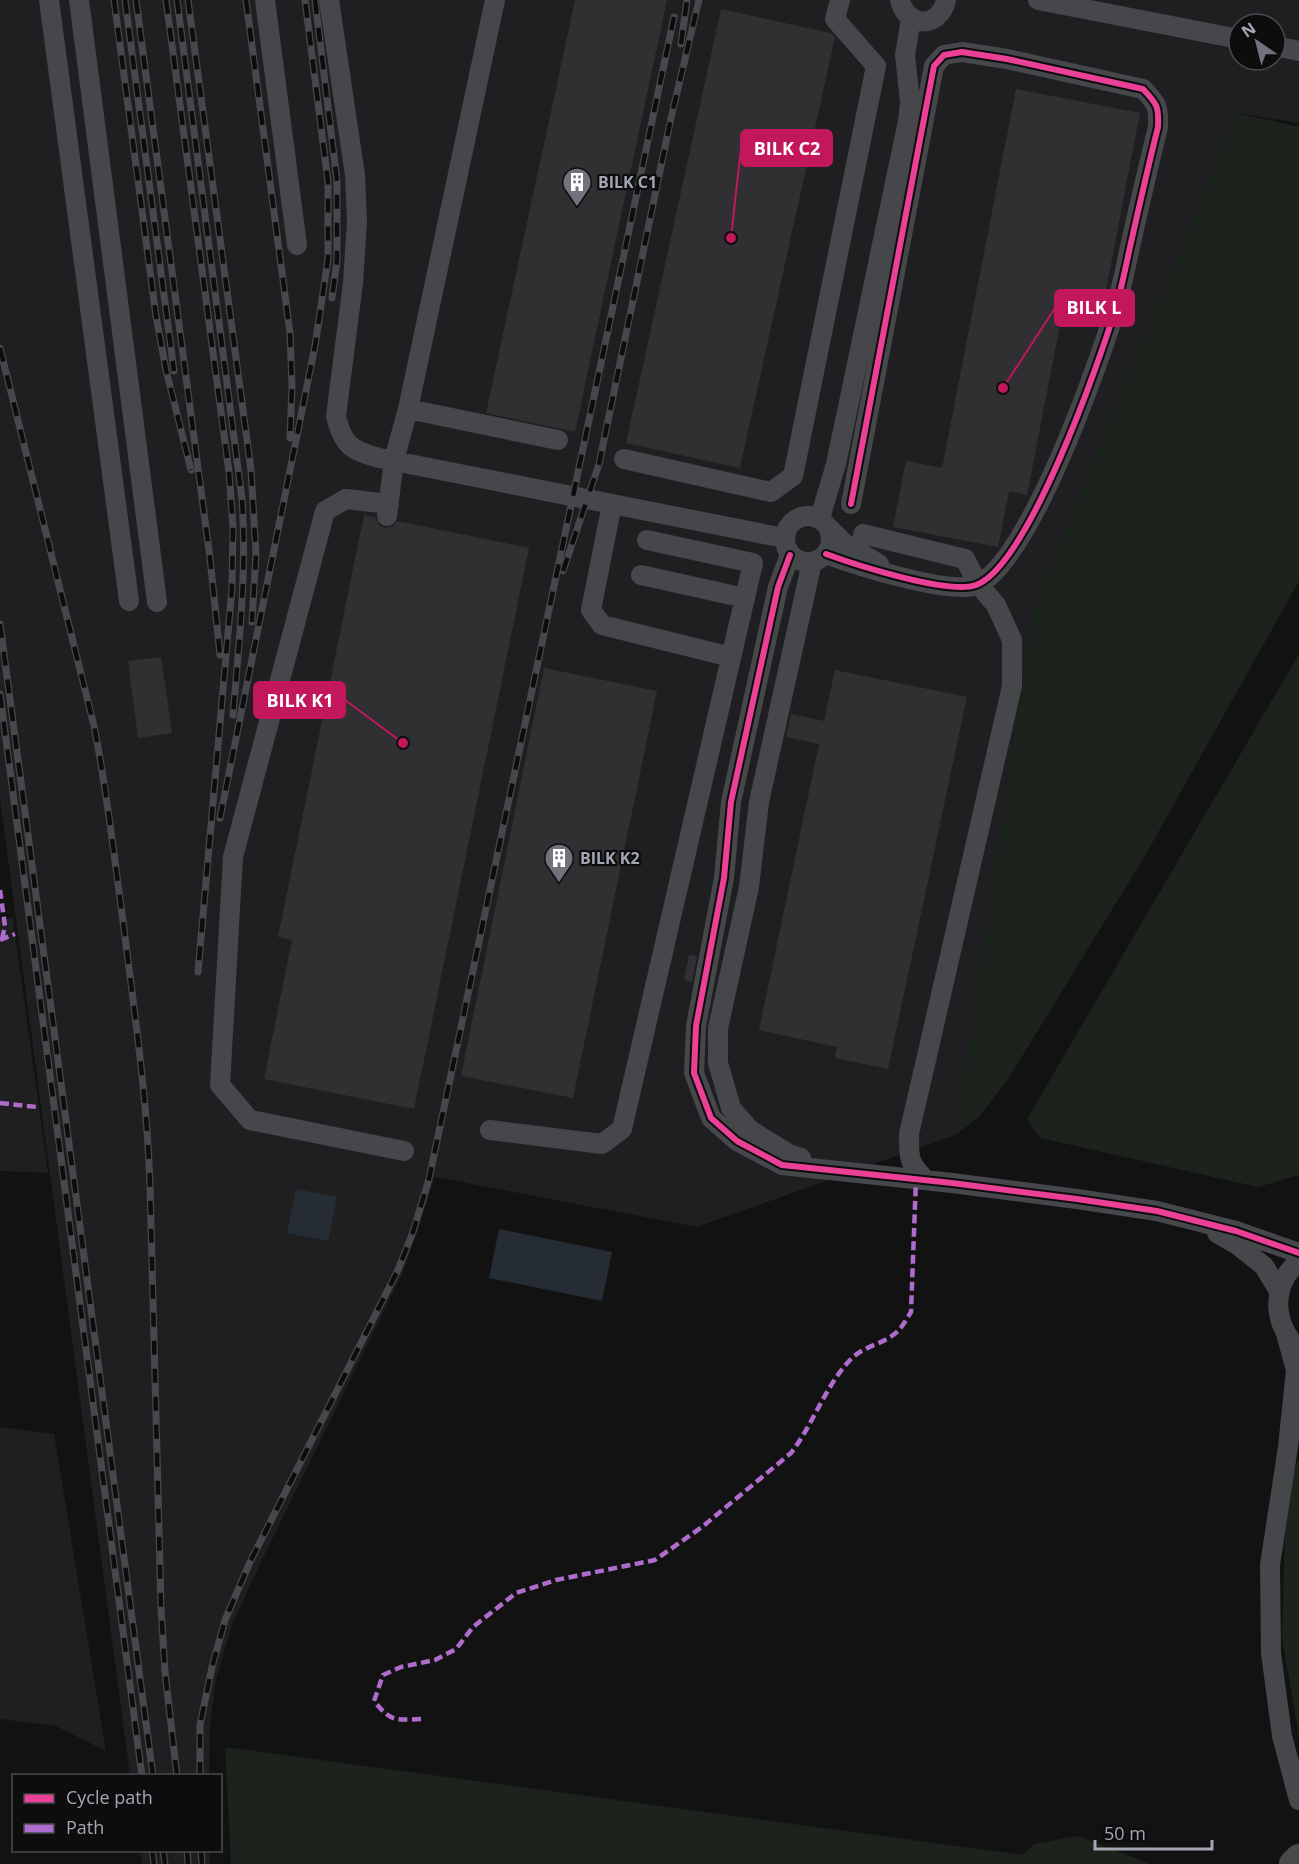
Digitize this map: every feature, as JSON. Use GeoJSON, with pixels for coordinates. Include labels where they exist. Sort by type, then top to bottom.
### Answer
{"type":"FeatureCollection","features":[{"type":"Feature","properties":{"kind":"highway"},"geometry":{"type":"LineString","coordinates":[[1293,1864],[1299,1858]]}},
{"type":"Feature","properties":{"kind":"street"},"geometry":{"type":"LineString","coordinates":[[49,0],[129,601]]}},
{"type":"Feature","properties":{"kind":"street"},"geometry":{"type":"LineString","coordinates":[[79,0],[157,602]]}},
{"type":"Feature","properties":{"kind":"street"},"geometry":{"type":"LineString","coordinates":[[265,0],[297,245]]}},
{"type":"Feature","properties":{"kind":"street"},"geometry":{"type":"LineString","coordinates":[[329,0],[355,175],[357,222],[353,283],[336,416],[340,432],[347,445],[360,453],[612,504],[787,547],[796,560],[804,562],[819,558],[937,585],[970,586],[978,584],[994,572],[1022,535],[1068,442],[1117,303],[1158,127],[1159,111],[1154,101],[1143,89],[1007,59],[962,52],[944,56],[934,66],[851,504]]}},
{"type":"Feature","properties":{"kind":"street"},"geometry":{"type":"LineString","coordinates":[[404,1151],[250,1120],[219,1085],[233,857],[326,511],[346,499],[388,510],[394,460],[408,409],[495,0]]}},
{"type":"Feature","properties":{"kind":"street"},"geometry":{"type":"LineString","coordinates":[[624,459],[771,492],[793,476],[876,66],[835,20],[840,0]]}},
{"type":"Feature","properties":{"kind":"street"},"geometry":{"type":"LineString","coordinates":[[900,0],[904,11],[911,18],[921,21],[930,20],[939,15],[946,0]]}},
{"type":"Feature","properties":{"kind":"street"},"geometry":{"type":"LineString","coordinates":[[1038,0],[1227,37]]}},
{"type":"Feature","properties":{"kind":"street"},"geometry":{"type":"LineString","coordinates":[[847,1171],[789,1154],[750,1130],[731,1108],[717,1063],[718,1028],[749,887],[759,802],[819,558],[831,542],[824,523],[908,121],[910,102],[905,56],[911,18]]}},
{"type":"Feature","properties":{"kind":"street"},"geometry":{"type":"LineString","coordinates":[[408,409],[558,440]]}},
{"type":"Feature","properties":{"kind":"street"},"geometry":{"type":"LineString","coordinates":[[612,504],[591,610],[602,626],[731,657]]}},
{"type":"Feature","properties":{"kind":"street"},"geometry":{"type":"LineString","coordinates":[[908,578],[844,543],[824,523],[812,516],[804,516],[790,524],[787,547],[731,802],[724,878],[696,1026],[694,1073],[711,1118],[737,1141],[782,1165],[926,1180],[1146,1209],[1236,1231],[1299,1253]]}},
{"type":"Feature","properties":{"kind":"street"},"geometry":{"type":"LineString","coordinates":[[863,534],[965,559],[978,584],[996,605],[1012,639],[1012,686],[909,1134],[909,1159],[926,1180]]}},
{"type":"Feature","properties":{"kind":"street"},"geometry":{"type":"LineString","coordinates":[[489,1130],[602,1144],[622,1129],[753,563],[647,540]]}},
{"type":"Feature","properties":{"kind":"street"},"geometry":{"type":"LineString","coordinates":[[641,575],[745,598]]}},
{"type":"Feature","properties":{"kind":"street"},"geometry":{"type":"LineString","coordinates":[[1199,1222],[1236,1244],[1264,1266],[1279,1291]]}},
{"type":"Feature","properties":{"kind":"street"},"geometry":{"type":"LineString","coordinates":[[1299,1261],[1289,1271],[1279,1291],[1277,1305],[1279,1319],[1293,1343],[1296,1370],[1288,1447],[1270,1565],[1271,1653],[1282,1736],[1299,1800]]}},
{"type":"Feature","properties":{"kind":"street"},"geometry":{"type":"LineString","coordinates":[[1288,1447],[1299,1426]]}},
{"type":"Feature","properties":{"kind":"shaded area"},"geometry":{"type":"Polygon","coordinates":[[[0,0],[1299,0],[1299,123],[1236,113],[1034,604],[955,1135],[697,1227],[435,1177],[404,1270],[232,1625],[216,1680],[210,1726],[209,1774],[130,1774],[0,799],[0,0]]]}},
{"type":"Feature","properties":{"kind":"shaded area"},"geometry":{"type":"Polygon","coordinates":[[[1236,113],[1299,127],[1299,581],[1146,854],[1007,1081],[979,1117],[955,1135],[1034,604],[1236,113]]]}},
{"type":"Feature","properties":{"kind":"shaded area"},"geometry":{"type":"Polygon","coordinates":[[[1299,654],[1299,1175],[1258,1187],[1040,1138],[1027,1119],[1299,654]]]}},
{"type":"Feature","properties":{"kind":"shaded area"},"geometry":{"type":"Polygon","coordinates":[[[13,918],[48,1173],[0,1171],[0,920],[13,918]]]}},
{"type":"Feature","properties":{"kind":"shaded area"},"geometry":{"type":"Polygon","coordinates":[[[296,1189],[337,1197],[328,1241],[287,1233],[296,1189]]]}},
{"type":"Feature","properties":{"kind":"shaded area"},"geometry":{"type":"Polygon","coordinates":[[[499,1229],[612,1252],[602,1301],[489,1278],[499,1229]]]}},
{"type":"Feature","properties":{"kind":"shaded area"},"geometry":{"type":"Polygon","coordinates":[[[0,1427],[54,1434],[106,1751],[56,1726],[0,1719],[0,1427]]]}},
{"type":"Feature","properties":{"kind":"shaded area"},"geometry":{"type":"Polygon","coordinates":[[[1299,1458],[1299,1737],[1282,1637],[1285,1533],[1294,1470],[1299,1458]]]}},
{"type":"Feature","properties":{"kind":"shaded area"},"geometry":{"type":"Polygon","coordinates":[[[225,1747],[1023,1855],[1034,1844],[1078,1836],[1150,1864],[231,1864],[225,1747]]]}},
{"type":"Feature","properties":{"kind":"shaded area"},"geometry":{"type":"Polygon","coordinates":[[[140,1852],[209,1852],[210,1864],[142,1864],[140,1852]]]}},
{"type":"Feature","properties":{"kind":"building","name":"BILK C1"},"geometry":{"type":"Polygon","coordinates":[[[575,0],[667,0],[575,432],[486,413],[575,0]]]}},
{"type":"Feature","properties":{"kind":"building"},"geometry":{"type":"Polygon","coordinates":[[[721,9],[831,33],[835,37],[740,468],[626,443],[721,9]]]}},
{"type":"Feature","properties":{"kind":"building"},"geometry":{"type":"Polygon","coordinates":[[[1016,89],[1140,113],[1101,316],[1063,309],[1027,495],[1009,491],[998,547],[893,527],[906,461],[942,468],[1016,89]]]}},
{"type":"Feature","properties":{"kind":"building"},"geometry":{"type":"Polygon","coordinates":[[[364,515],[375,517],[379,525],[385,528],[392,527],[397,521],[529,548],[414,1109],[264,1079],[292,940],[278,937],[364,515]]]}},
{"type":"Feature","properties":{"kind":"building"},"geometry":{"type":"Polygon","coordinates":[[[161,657],[172,733],[138,738],[128,661],[161,657]]]}},
{"type":"Feature","properties":{"kind":"building","name":"BILK K2"},"geometry":{"type":"Polygon","coordinates":[[[544,668],[657,691],[573,1098],[461,1076],[544,668]]]}},
{"type":"Feature","properties":{"kind":"building"},"geometry":{"type":"Polygon","coordinates":[[[835,670],[967,697],[888,1069],[835,1058],[837,1047],[759,1030],[819,744],[786,737],[791,714],[824,721],[835,670]]]}},
{"type":"Feature","properties":{"kind":"building"},"geometry":{"type":"Polygon","coordinates":[[[689,955],[697,956],[692,982],[684,980],[689,955]]]}},
{"type":"Feature","properties":{"kind":"railway"},"geometry":{"type":"LineString","coordinates":[[114,0],[156,316],[166,370],[191,470]]}},
{"type":"Feature","properties":{"kind":"railway"},"geometry":{"type":"LineString","coordinates":[[125,0],[174,371]]}},
{"type":"Feature","properties":{"kind":"railway"},"geometry":{"type":"LineString","coordinates":[[136,0],[210,558],[220,655]]}},
{"type":"Feature","properties":{"kind":"railway"},"geometry":{"type":"LineString","coordinates":[[166,0],[229,472],[233,527],[232,588],[198,972]]}},
{"type":"Feature","properties":{"kind":"railway"},"geometry":{"type":"LineString","coordinates":[[177,0],[242,499],[243,580],[233,715]]}},
{"type":"Feature","properties":{"kind":"railway"},"geometry":{"type":"LineString","coordinates":[[188,0],[251,470],[256,554],[252,622]]}},
{"type":"Feature","properties":{"kind":"railway"},"geometry":{"type":"LineString","coordinates":[[246,0],[290,333],[292,386],[290,438]]}},
{"type":"Feature","properties":{"kind":"railway"},"geometry":{"type":"LineString","coordinates":[[220,818],[315,346],[328,259],[328,182],[305,0]]}},
{"type":"Feature","properties":{"kind":"railway"},"geometry":{"type":"LineString","coordinates":[[315,0],[337,181],[337,260],[332,298]]}},
{"type":"Feature","properties":{"kind":"railway"},"geometry":{"type":"LineString","coordinates":[[681,44],[687,0]]}},
{"type":"Feature","properties":{"kind":"railway"},"geometry":{"type":"LineString","coordinates":[[563,571],[599,464],[671,118],[699,0]]}},
{"type":"Feature","properties":{"kind":"railway"},"geometry":{"type":"LineString","coordinates":[[200,1774],[200,1725],[225,1620],[250,1562],[398,1270],[413,1232],[429,1179],[674,17]]}},
{"type":"Feature","properties":{"kind":"railway"},"geometry":{"type":"LineString","coordinates":[[0,348],[94,726],[103,774],[136,1020],[150,1185],[161,1608],[165,1672],[177,1774]]}},
{"type":"Feature","properties":{"kind":"railway"},"geometry":{"type":"LineString","coordinates":[[0,624],[153,1774]]}},
{"type":"Feature","properties":{"kind":"railway"},"geometry":{"type":"LineString","coordinates":[[0,694],[142,1774]]}},
{"type":"Feature","properties":{"kind":"railway"},"geometry":{"type":"LineString","coordinates":[[152,1852],[154,1864]]}},
{"type":"Feature","properties":{"kind":"railway"},"geometry":{"type":"LineString","coordinates":[[163,1852],[165,1864]]}},
{"type":"Feature","properties":{"kind":"railway"},"geometry":{"type":"LineString","coordinates":[[187,1852],[188,1864]]}},
{"type":"Feature","properties":{"kind":"railway"},"geometry":{"type":"LineString","coordinates":[[201,1852],[202,1864]]}},
{"type":"Feature","properties":{"kind":"marked path"},"geometry":{"type":"LineString","coordinates":[[0,890],[5,926],[2,939]]}},
{"type":"Feature","properties":{"kind":"marked path"},"geometry":{"type":"LineString","coordinates":[[0,940],[15,934]]}},
{"type":"Feature","properties":{"kind":"marked path"},"geometry":{"type":"LineString","coordinates":[[0,1103],[37,1107]]}},
{"type":"Feature","properties":{"kind":"marked path"},"geometry":{"type":"LineString","coordinates":[[421,1719],[394,1718],[380,1708],[374,1701],[383,1675],[401,1667],[435,1660],[456,1649],[473,1627],[516,1593],[556,1580],[655,1560],[702,1527],[791,1453],[834,1381],[851,1359],[893,1335],[902,1327],[911,1312],[916,1179]]}},
{"type":"Feature","properties":{"kind":"cycle path"},"geometry":{"type":"LineString","coordinates":[[826,554],[902,577],[945,586],[963,587],[976,585],[997,569],[1018,541],[1060,458],[1095,369],[1117,304],[1158,127],[1156,106],[1143,89],[1007,59],[962,52],[944,55],[934,66],[851,504]]}},
{"type":"Feature","properties":{"kind":"cycle path"},"geometry":{"type":"LineString","coordinates":[[790,555],[778,587],[731,802],[724,878],[696,1026],[694,1073],[711,1118],[737,1141],[782,1165],[952,1183],[1157,1211],[1236,1231],[1299,1253]]}},
{"type":"Feature","properties":{"kind":"place","name":"BILK C1"},"geometry":{"type":"Point","coordinates":[577,208]}},
{"type":"Feature","properties":{"kind":"place","name":"BILK C2"},"geometry":{"type":"Point","coordinates":[731,238]}},
{"type":"Feature","properties":{"kind":"place","name":"BILK L"},"geometry":{"type":"Point","coordinates":[1003,388]}},
{"type":"Feature","properties":{"kind":"place","name":"BILK K1"},"geometry":{"type":"Point","coordinates":[403,743]}},
{"type":"Feature","properties":{"kind":"place","name":"BILK K2"},"geometry":{"type":"Point","coordinates":[559,884]}}]}
